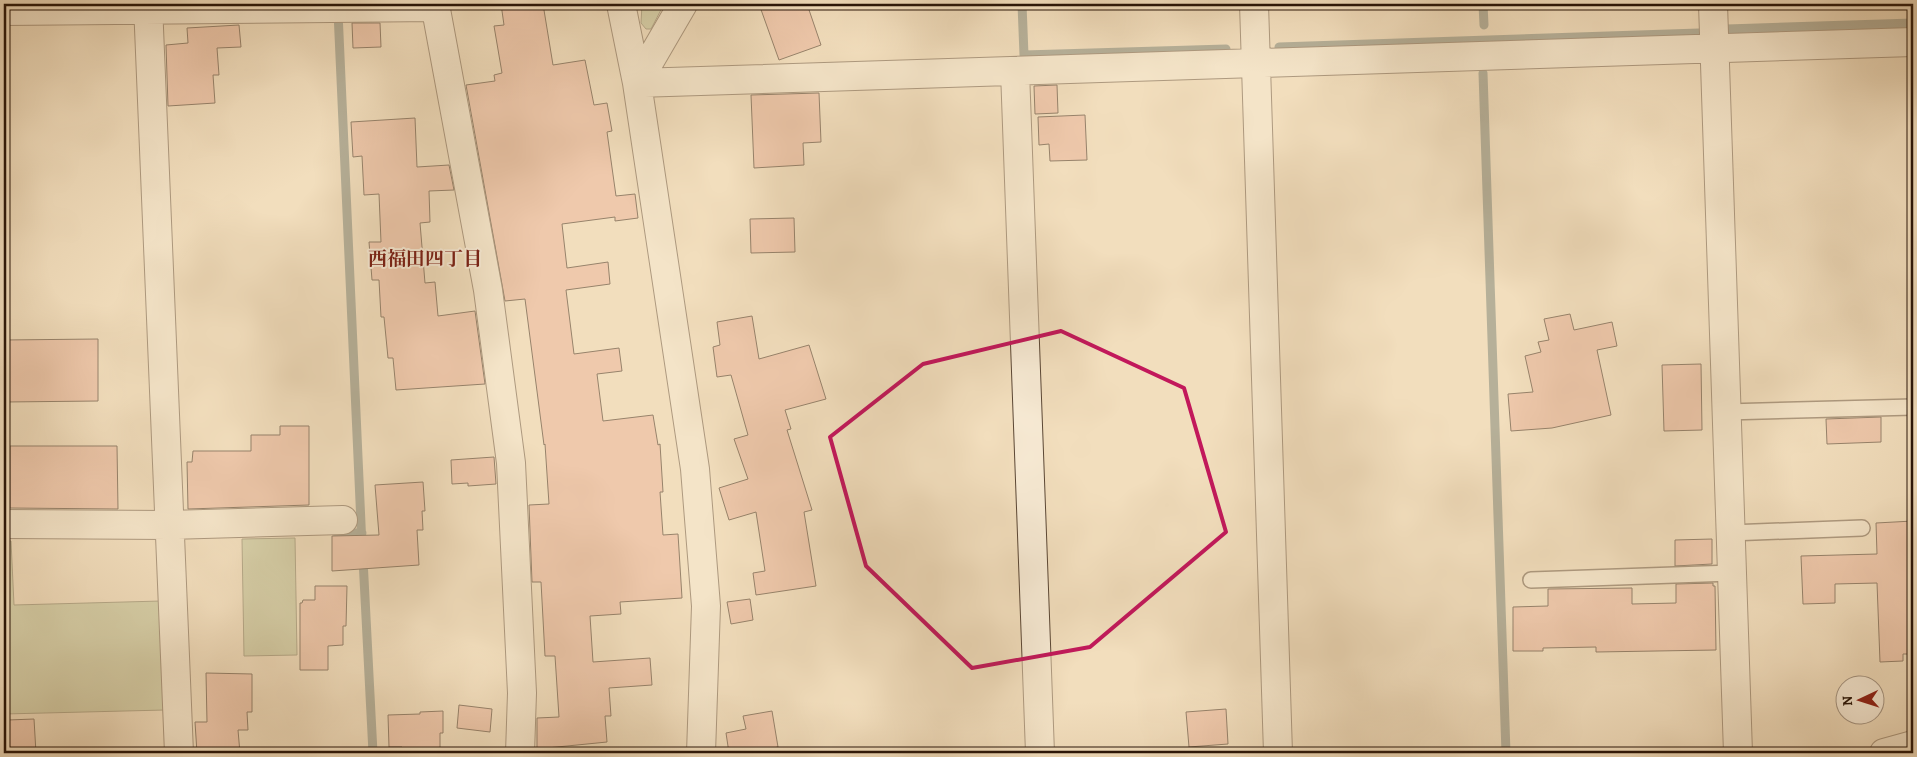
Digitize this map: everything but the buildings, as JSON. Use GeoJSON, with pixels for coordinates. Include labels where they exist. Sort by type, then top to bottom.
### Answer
{"type":"FeatureCollection","features":[{"type":"Feature","properties":{"kind":"street"},"geometry":{"type":"LineString","coordinates":[[621,4],[637,83],[695,469],[706,606],[701,753]]}},
{"type":"Feature","properties":{"kind":"street"},"geometry":{"type":"LineString","coordinates":[[637,83],[683,4]]}},
{"type":"Feature","properties":{"kind":"street"},"geometry":{"type":"LineString","coordinates":[[1254,4],[1278,753]]}},
{"type":"Feature","properties":{"kind":"street"},"geometry":{"type":"LineString","coordinates":[[1712,4],[1738,753]]}},
{"type":"Feature","properties":{"kind":"street"},"geometry":{"type":"LineString","coordinates":[[4,11],[148,7],[435,5],[488,290],[511,463],[522,693],[520,753]]}},
{"type":"Feature","properties":{"kind":"street"},"geometry":{"type":"LineString","coordinates":[[148,7],[179,753]]}},
{"type":"Feature","properties":{"kind":"street"},"geometry":{"type":"LineString","coordinates":[[637,83],[1913,42]]}},
{"type":"Feature","properties":{"kind":"street"},"geometry":{"type":"LineString","coordinates":[[1015,71],[1040,753]]}},
{"type":"Feature","properties":{"kind":"street"},"geometry":{"type":"LineString","coordinates":[[4,524],[169,525],[343,520]]}},
{"type":"Feature","properties":{"kind":"street"},"geometry":{"type":"LineString","coordinates":[[1884,753],[1913,745]]}},
{"type":"Feature","properties":{"kind":"lane"},"geometry":{"type":"LineString","coordinates":[[1726,412],[1913,407]]}},
{"type":"Feature","properties":{"kind":"lane"},"geometry":{"type":"LineString","coordinates":[[1730,533],[1862,528]]}},
{"type":"Feature","properties":{"kind":"lane"},"geometry":{"type":"LineString","coordinates":[[1531,580],[1732,573]]}},
{"type":"Feature","properties":{"kind":"highlighted area"},"geometry":{"type":"Polygon","coordinates":[[[1061,331],[1184,388],[1226,532],[1090,647],[972,668],[866,566],[830,437],[923,364],[1061,331]]]}},
{"type":"Feature","properties":{"kind":"green space"},"geometry":{"type":"Polygon","coordinates":[[[642,4],[664,4],[651,29],[646,29],[641,23],[642,4]]]}},
{"type":"Feature","properties":{"kind":"green space"},"geometry":{"type":"Polygon","coordinates":[[[295,538],[297,655],[244,656],[242,539],[295,538]]]}},
{"type":"Feature","properties":{"kind":"green space"},"geometry":{"type":"Polygon","coordinates":[[[4,541],[11,541],[14,605],[161,601],[165,710],[4,714],[4,541]]]}},
{"type":"Feature","properties":{"kind":"waterway"},"geometry":{"type":"LineString","coordinates":[[1022,4],[1024,55],[1226,49]]}},
{"type":"Feature","properties":{"kind":"waterway"},"geometry":{"type":"LineString","coordinates":[[1483,4],[1484,25]]}},
{"type":"Feature","properties":{"kind":"waterway"},"geometry":{"type":"LineString","coordinates":[[338,12],[362,546]]}},
{"type":"Feature","properties":{"kind":"waterway"},"geometry":{"type":"LineString","coordinates":[[1727,29],[1913,23]]}},
{"type":"Feature","properties":{"kind":"waterway"},"geometry":{"type":"LineString","coordinates":[[1279,47],[1699,33]]}},
{"type":"Feature","properties":{"kind":"waterway"},"geometry":{"type":"LineString","coordinates":[[1483,73],[1506,753]]}},
{"type":"Feature","properties":{"kind":"waterway"},"geometry":{"type":"LineString","coordinates":[[4,497],[5,513]]}},
{"type":"Feature","properties":{"kind":"waterway"},"geometry":{"type":"LineString","coordinates":[[337,533],[362,533]]}},
{"type":"Feature","properties":{"kind":"waterway"},"geometry":{"type":"LineString","coordinates":[[363,559],[373,753]]}},
{"type":"Feature","properties":{"kind":"district","name":"西福田四丁目"},"geometry":{"type":"Point","coordinates":[425,258]}}]}
